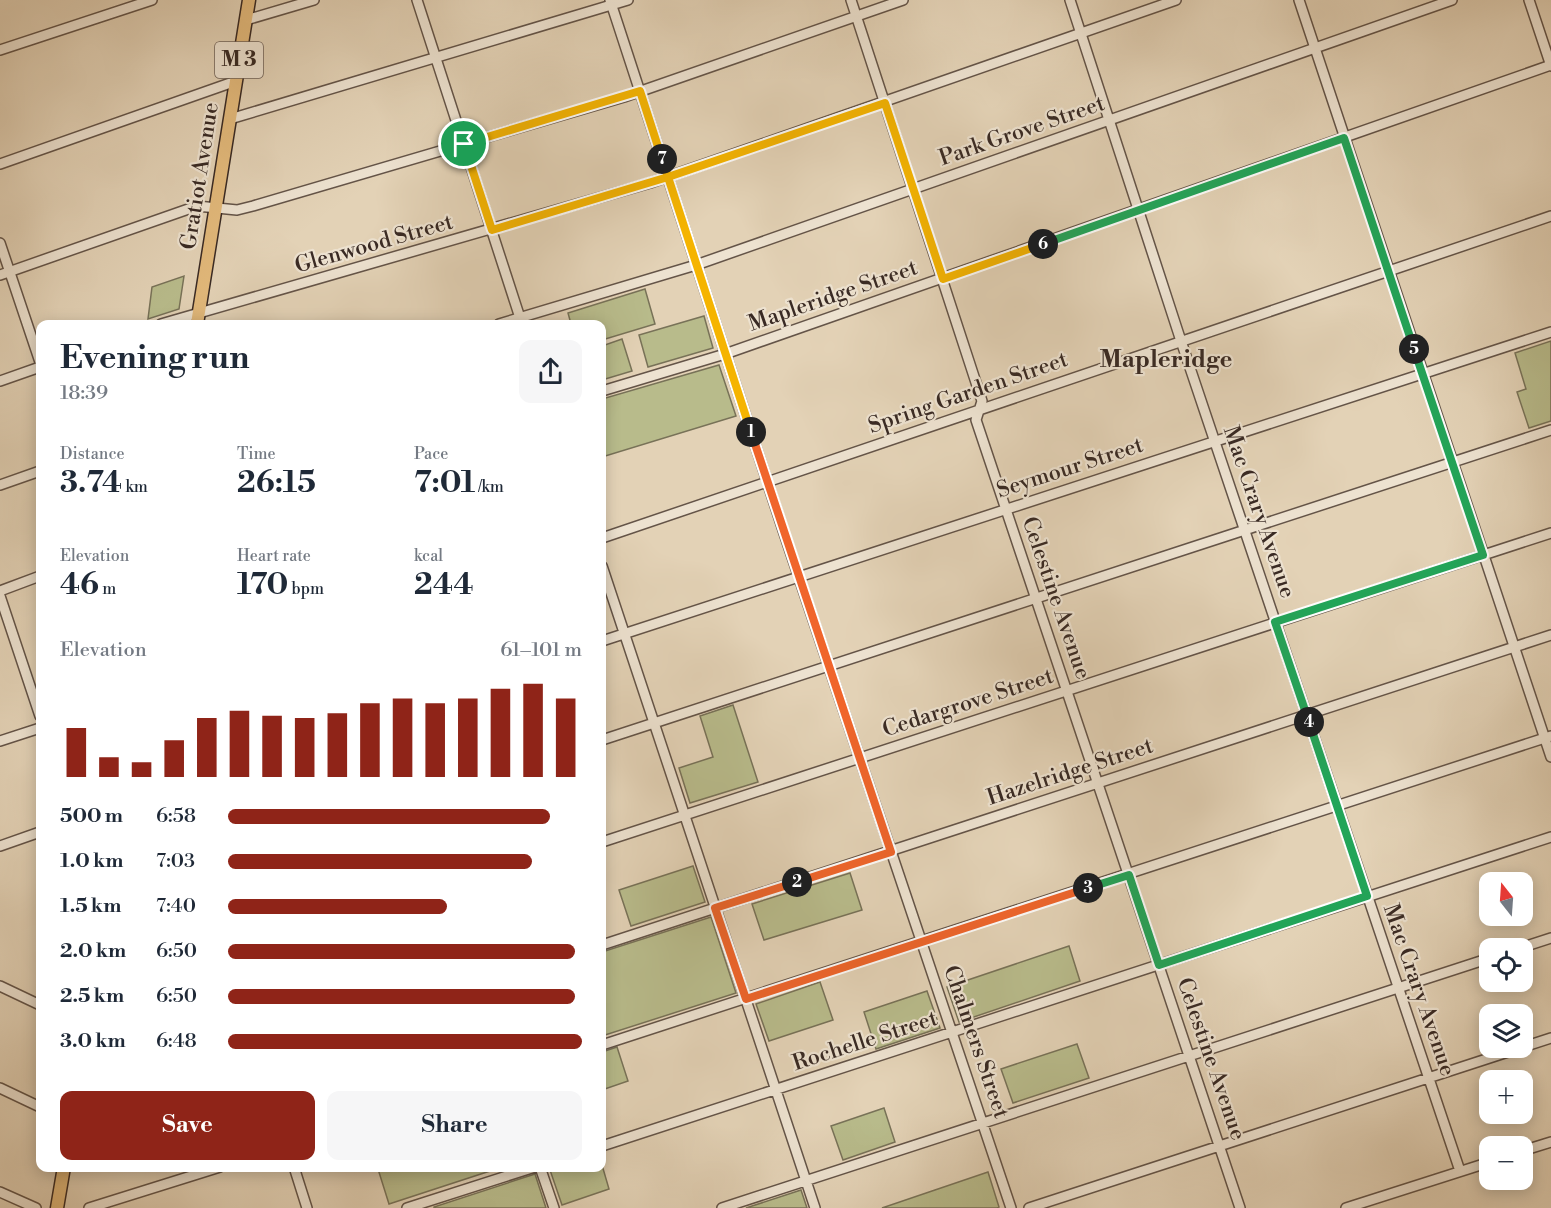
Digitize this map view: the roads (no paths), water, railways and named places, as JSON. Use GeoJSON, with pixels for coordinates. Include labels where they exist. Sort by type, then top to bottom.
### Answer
{"type":"FeatureCollection","features":[{"type":"Feature","properties":{"kind":"main road","name":"Gratiot Avenue"},"geometry":{"type":"LineString","coordinates":[[198,319],[249,0]]}},
{"type":"Feature","properties":{"kind":"main road"},"geometry":{"type":"LineString","coordinates":[[57,1208],[63,1172]]}},
{"type":"Feature","properties":{"kind":"street"},"geometry":{"type":"LineString","coordinates":[[0,50],[152,0]]}},
{"type":"Feature","properties":{"kind":"street"},"geometry":{"type":"LineString","coordinates":[[246,20],[314,0]]}},
{"type":"Feature","properties":{"kind":"street"},"geometry":{"type":"LineString","coordinates":[[417,0],[521,320]]}},
{"type":"Feature","properties":{"kind":"street"},"geometry":{"type":"LineString","coordinates":[[230,119],[611,3],[628,0]]}},
{"type":"Feature","properties":{"kind":"street","name":"Celestine Avenue"},"geometry":{"type":"LineString","coordinates":[[851,0],[982,401],[976,420],[1240,1208]]}},
{"type":"Feature","properties":{"kind":"street"},"geometry":{"type":"LineString","coordinates":[[5,274],[197,206],[237,210],[253,206],[640,91],[903,0]]}},
{"type":"Feature","properties":{"kind":"street","name":"Mac Crary Avenue"},"geometry":{"type":"LineString","coordinates":[[1070,0],[1181,341],[1460,1171]]}},
{"type":"Feature","properties":{"kind":"street","name":"Glenwood Street"},"geometry":{"type":"LineString","coordinates":[[198,319],[668,177],[1176,0]]}},
{"type":"Feature","properties":{"kind":"street"},"geometry":{"type":"LineString","coordinates":[[1299,0],[1514,647],[1548,737],[1551,757]]}},
{"type":"Feature","properties":{"kind":"street","name":"Park Grove Street"},"geometry":{"type":"LineString","coordinates":[[524,320],[696,265],[914,190],[1452,0]]}},
{"type":"Feature","properties":{"kind":"street"},"geometry":{"type":"LineString","coordinates":[[1529,0],[1551,65]]}},
{"type":"Feature","properties":{"kind":"street","name":"Chalmers Street"},"geometry":{"type":"LineString","coordinates":[[611,3],[767,482],[1011,1208]]}},
{"type":"Feature","properties":{"kind":"street","name":"Mapleridge Street"},"geometry":{"type":"LineString","coordinates":[[606,390],[725,354],[1551,65]]}},
{"type":"Feature","properties":{"kind":"street"},"geometry":{"type":"LineString","coordinates":[[0,164],[236,81]]}},
{"type":"Feature","properties":{"kind":"street","name":"Spring Garden Street"},"geometry":{"type":"LineString","coordinates":[[606,537],[1551,216]]}},
{"type":"Feature","properties":{"kind":"street"},"geometry":{"type":"LineString","coordinates":[[0,243],[5,274],[36,354]]}},
{"type":"Feature","properties":{"kind":"street","name":"Seymour Street"},"geometry":{"type":"LineString","coordinates":[[606,640],[1551,332]]}},
{"type":"Feature","properties":{"kind":"street"},"geometry":{"type":"LineString","coordinates":[[0,381],[36,366]]}},
{"type":"Feature","properties":{"kind":"street"},"geometry":{"type":"LineString","coordinates":[[606,739],[1551,430]]}},
{"type":"Feature","properties":{"kind":"street"},"geometry":{"type":"LineString","coordinates":[[0,485],[36,472]]}},
{"type":"Feature","properties":{"kind":"street","name":"Cedargrove Street"},"geometry":{"type":"LineString","coordinates":[[606,841],[860,760],[1551,533]]}},
{"type":"Feature","properties":{"kind":"street"},"geometry":{"type":"LineString","coordinates":[[0,591],[36,578]]}},
{"type":"Feature","properties":{"kind":"street"},"geometry":{"type":"LineString","coordinates":[[606,578],[815,1208]]}},
{"type":"Feature","properties":{"kind":"street"},"geometry":{"type":"LineString","coordinates":[[0,596],[36,704]]}},
{"type":"Feature","properties":{"kind":"street","name":"Hazelridge Street"},"geometry":{"type":"LineString","coordinates":[[606,944],[1551,635]]}},
{"type":"Feature","properties":{"kind":"street"},"geometry":{"type":"LineString","coordinates":[[0,741],[36,729]]}},
{"type":"Feature","properties":{"kind":"street"},"geometry":{"type":"LineString","coordinates":[[606,1044],[922,943],[1548,737]]}},
{"type":"Feature","properties":{"kind":"street"},"geometry":{"type":"LineString","coordinates":[[0,846],[36,833]]}},
{"type":"Feature","properties":{"kind":"street","name":"Rochelle Street"},"geometry":{"type":"LineString","coordinates":[[606,1145],[952,1034],[1551,837]]}},
{"type":"Feature","properties":{"kind":"street"},"geometry":{"type":"LineString","coordinates":[[1533,944],[1551,938]]}},
{"type":"Feature","properties":{"kind":"street"},"geometry":{"type":"LineString","coordinates":[[722,1208],[1479,961]]}},
{"type":"Feature","properties":{"kind":"street"},"geometry":{"type":"LineString","coordinates":[[0,986],[36,1003]]}},
{"type":"Feature","properties":{"kind":"street"},"geometry":{"type":"LineString","coordinates":[[1029,1208],[1551,1038]]}},
{"type":"Feature","properties":{"kind":"street"},"geometry":{"type":"LineString","coordinates":[[0,1088],[36,1105]]}},
{"type":"Feature","properties":{"kind":"street"},"geometry":{"type":"LineString","coordinates":[[1533,1148],[1551,1142]]}},
{"type":"Feature","properties":{"kind":"street"},"geometry":{"type":"LineString","coordinates":[[1346,1208],[1479,1165]]}},
{"type":"Feature","properties":{"kind":"street"},"geometry":{"type":"LineString","coordinates":[[89,1208],[204,1172]]}},
{"type":"Feature","properties":{"kind":"street"},"geometry":{"type":"LineString","coordinates":[[296,1172],[307,1208]]}},
{"type":"Feature","properties":{"kind":"street"},"geometry":{"type":"LineString","coordinates":[[407,1208],[520,1172]]}},
{"type":"Feature","properties":{"kind":"street"},"geometry":{"type":"LineString","coordinates":[[542,1172],[554,1208]]}},
{"type":"Feature","properties":{"kind":"street"},"geometry":{"type":"LineString","coordinates":[[0,1192],[36,1208]]}},
{"type":"Feature","properties":{"kind":"district","name":"Mapleridge"},"geometry":{"type":"Point","coordinates":[1166,360]}}]}
